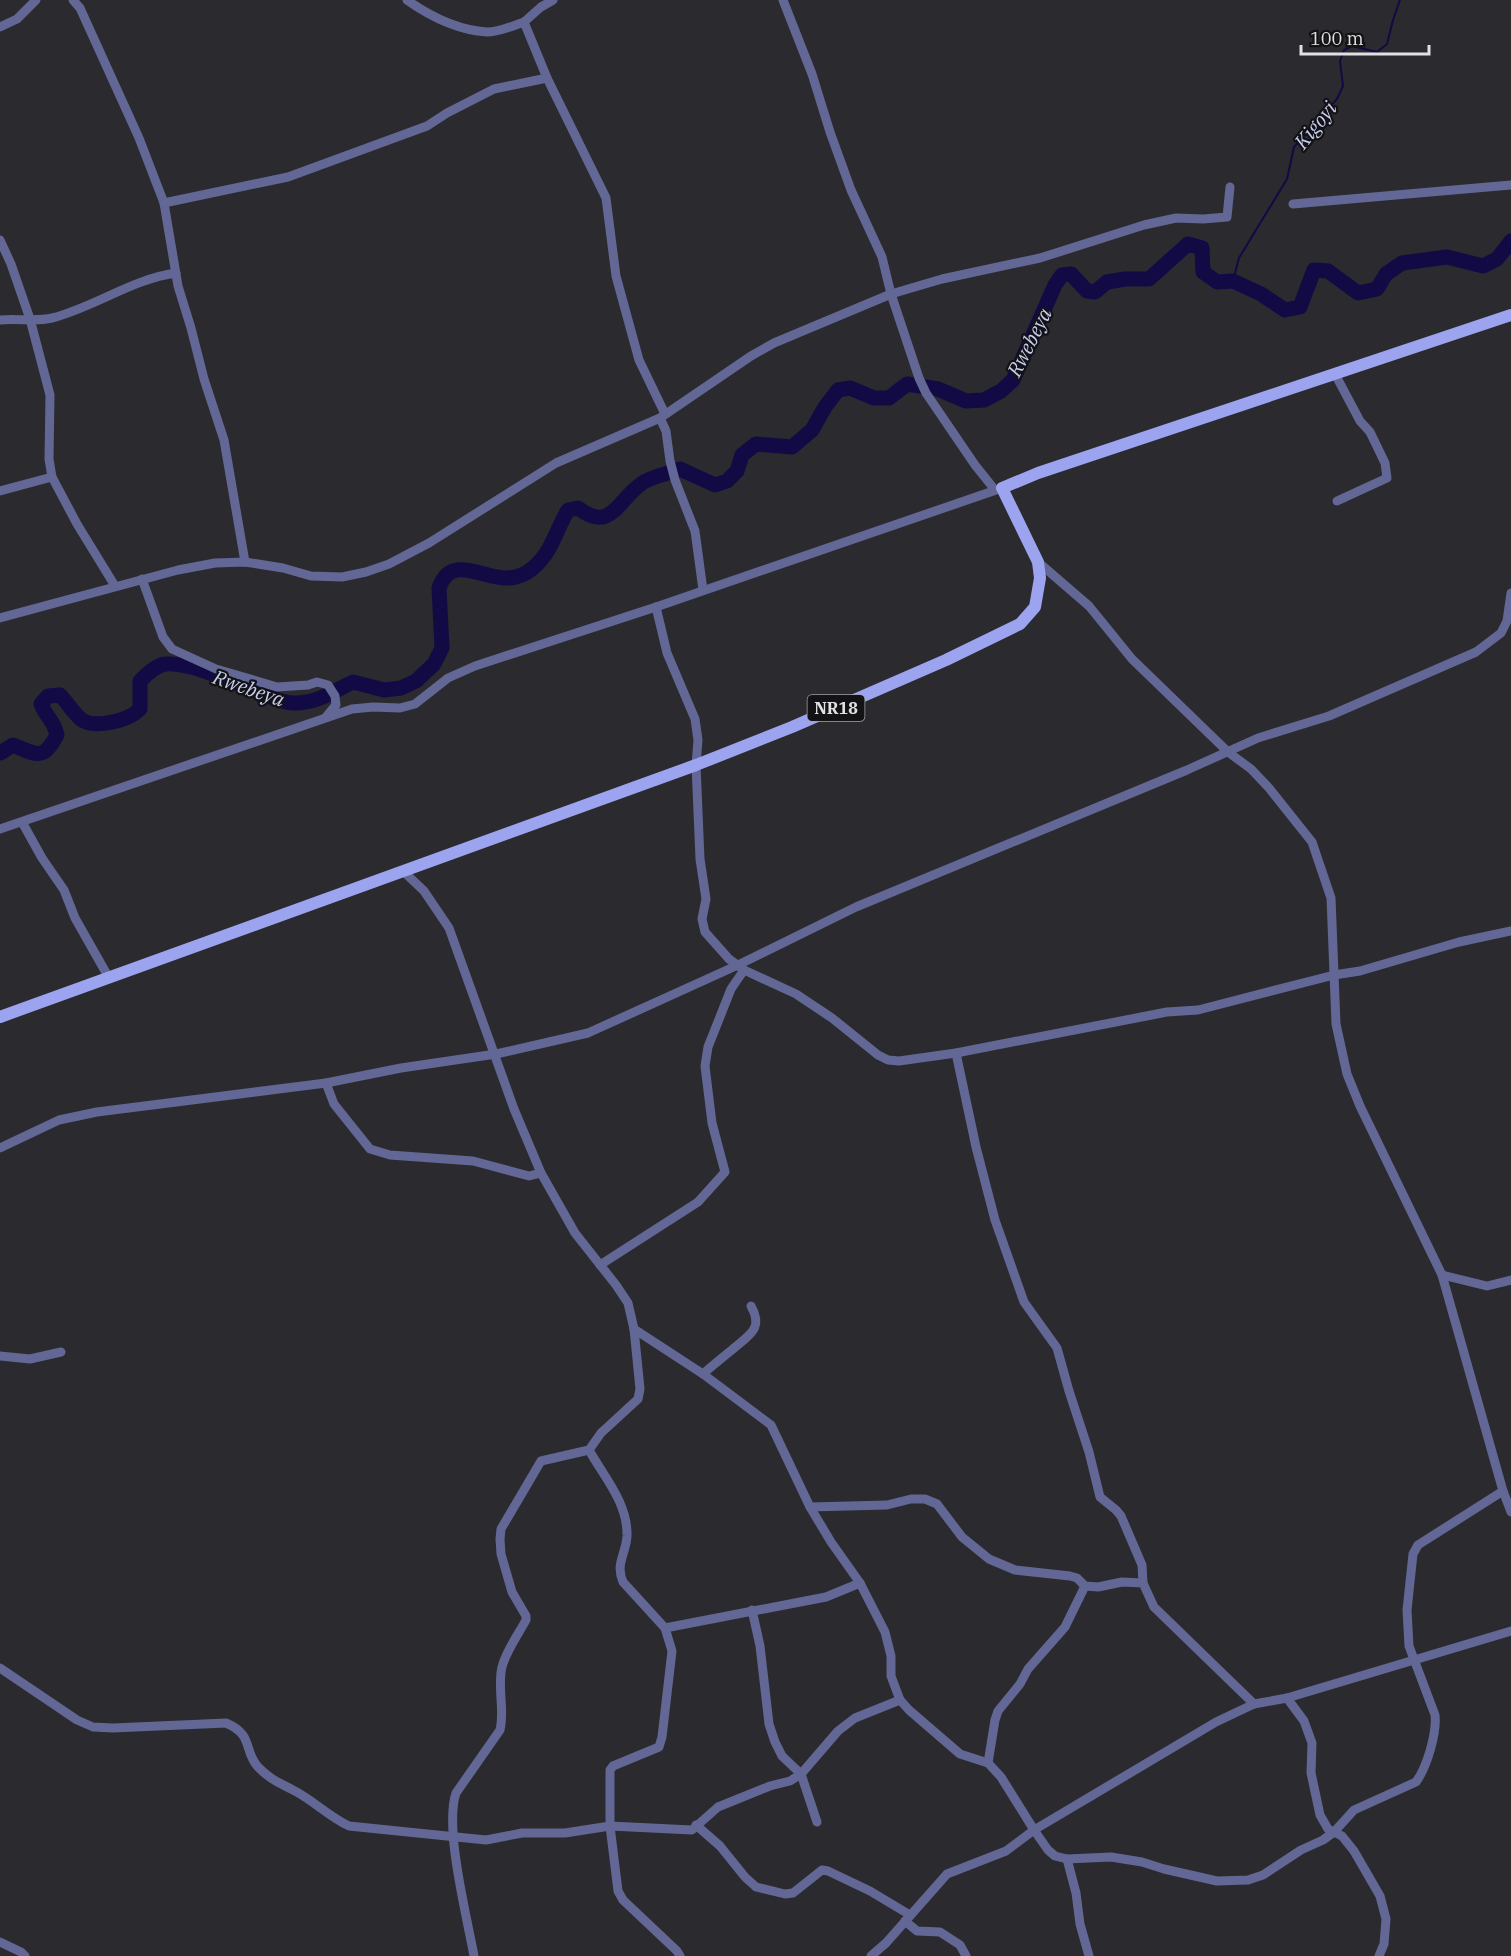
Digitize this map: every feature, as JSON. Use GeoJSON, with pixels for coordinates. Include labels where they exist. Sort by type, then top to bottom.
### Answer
{"type":"FeatureCollection","features":[{"type":"Feature","properties":{"kind":"main road"},"geometry":{"type":"LineString","coordinates":[[998,489],[1038,473],[1511,315]]}},
{"type":"Feature","properties":{"kind":"main road","name":"NR18"},"geometry":{"type":"LineString","coordinates":[[0,1017],[696,765],[902,680],[1020,624],[1035,607],[1039,595],[1038,562],[998,489]]}},
{"type":"Feature","properties":{"kind":"street"},"geometry":{"type":"LineString","coordinates":[[0,27],[17,19],[36,0]]}},
{"type":"Feature","properties":{"kind":"street"},"geometry":{"type":"LineString","coordinates":[[74,0],[139,138],[164,203],[176,273],[204,379],[224,440],[245,562]]}},
{"type":"Feature","properties":{"kind":"street"},"geometry":{"type":"LineString","coordinates":[[407,0],[444,23],[488,32],[524,22],[553,0]]}},
{"type":"Feature","properties":{"kind":"street"},"geometry":{"type":"LineString","coordinates":[[0,829],[352,710],[373,707],[400,708],[415,704],[448,678],[475,666],[656,607],[998,489],[975,465],[926,393],[891,294],[882,257],[851,190],[812,74],[783,0]]}},
{"type":"Feature","properties":{"kind":"street"},"geometry":{"type":"LineString","coordinates":[[524,22],[547,78],[606,198],[616,276],[639,360],[663,416],[675,480],[695,531],[703,590]]}},
{"type":"Feature","properties":{"kind":"street"},"geometry":{"type":"LineString","coordinates":[[164,203],[288,177],[428,126],[447,113],[494,89],[547,78]]}},
{"type":"Feature","properties":{"kind":"street"},"geometry":{"type":"LineString","coordinates":[[1293,204],[1511,185]]}},
{"type":"Feature","properties":{"kind":"street"},"geometry":{"type":"LineString","coordinates":[[0,618],[142,579],[215,563],[245,562],[283,568],[311,576],[342,577],[381,566],[429,543],[556,464],[663,416],[751,356],[774,344],[891,294],[942,279],[1040,258],[1144,225],[1176,218],[1227,217],[1230,187]]}},
{"type":"Feature","properties":{"kind":"street"},"geometry":{"type":"LineString","coordinates":[[0,240],[12,264],[30,319],[50,395],[49,459],[52,477],[77,524],[115,586]]}},
{"type":"Feature","properties":{"kind":"street"},"geometry":{"type":"LineString","coordinates":[[0,320],[50,318],[91,305],[157,275],[176,273]]}},
{"type":"Feature","properties":{"kind":"street"},"geometry":{"type":"LineString","coordinates":[[1335,374],[1360,421],[1370,432],[1385,463],[1387,478],[1337,501]]}},
{"type":"Feature","properties":{"kind":"street"},"geometry":{"type":"LineString","coordinates":[[0,491],[52,477]]}},
{"type":"Feature","properties":{"kind":"street"},"geometry":{"type":"LineString","coordinates":[[1038,562],[1089,606],[1132,659],[1228,752],[1251,769],[1312,842],[1331,898],[1336,1024],[1347,1074],[1360,1106],[1442,1275],[1503,1491],[1511,1512]]}},
{"type":"Feature","properties":{"kind":"street"},"geometry":{"type":"LineString","coordinates":[[142,579],[163,637],[172,649],[216,669],[277,687],[308,685],[317,682],[328,686],[335,696],[336,705],[324,719]]}},
{"type":"Feature","properties":{"kind":"street"},"geometry":{"type":"LineString","coordinates":[[0,1148],[59,1120],[97,1112],[326,1083],[401,1068],[496,1054],[588,1033],[741,968],[856,907],[1258,738],[1329,716],[1476,652],[1501,633],[1507,621],[1511,593]]}},
{"type":"Feature","properties":{"kind":"street"},"geometry":{"type":"LineString","coordinates":[[656,607],[667,653],[695,719],[698,740],[696,765],[700,859],[706,898],[702,919],[705,932],[729,959],[741,968],[796,994],[888,1060],[899,1061],[956,1053],[1167,1012],[1198,1010],[1334,975],[1360,971],[1459,942],[1511,931]]}},
{"type":"Feature","properties":{"kind":"street"},"geometry":{"type":"LineString","coordinates":[[1507,621],[1511,632]]}},
{"type":"Feature","properties":{"kind":"street"},"geometry":{"type":"LineString","coordinates":[[22,822],[42,858],[64,890],[75,918],[109,978]]}},
{"type":"Feature","properties":{"kind":"street"},"geometry":{"type":"LineString","coordinates":[[403,871],[424,891],[449,928],[514,1109],[541,1173],[575,1233],[628,1303],[634,1329],[640,1389],[638,1399],[602,1433],[589,1450],[541,1461],[501,1529],[501,1554],[512,1592],[526,1620],[502,1666],[503,1719],[500,1730],[456,1793],[453,1802],[453,1836],[474,1956]]}},
{"type":"Feature","properties":{"kind":"street"},"geometry":{"type":"LineString","coordinates":[[600,1265],[698,1202],[725,1172],[712,1123],[705,1066],[708,1047],[741,968]]}},
{"type":"Feature","properties":{"kind":"street"},"geometry":{"type":"LineString","coordinates":[[956,1053],[994,1220],[1024,1302],[1057,1348],[1089,1452],[1100,1497],[1121,1516],[1142,1565],[1143,1583],[1154,1607],[1254,1704]]}},
{"type":"Feature","properties":{"kind":"street"},"geometry":{"type":"LineString","coordinates":[[326,1083],[334,1104],[370,1149],[390,1155],[473,1161],[529,1176],[541,1173]]}},
{"type":"Feature","properties":{"kind":"street"},"geometry":{"type":"LineString","coordinates":[[1442,1275],[1487,1286],[1511,1280]]}},
{"type":"Feature","properties":{"kind":"street"},"geometry":{"type":"LineString","coordinates":[[703,1374],[750,1337],[756,1325],[756,1314],[752,1306]]}},
{"type":"Feature","properties":{"kind":"street"},"geometry":{"type":"LineString","coordinates":[[634,1329],[703,1374],[771,1425],[810,1507],[860,1583],[885,1632],[891,1656],[891,1676],[900,1700],[960,1754],[988,1763],[1001,1777],[1048,1850],[1055,1856],[1067,1859],[1111,1857],[1142,1862],[1217,1881],[1248,1881],[1263,1875],[1300,1850],[1323,1840],[1334,1832],[1354,1810],[1416,1782],[1421,1774],[1436,1727],[1435,1715],[1409,1646],[1407,1610],[1413,1554],[1418,1545],[1503,1491]]}},
{"type":"Feature","properties":{"kind":"street"},"geometry":{"type":"LineString","coordinates":[[0,1356],[30,1359],[61,1352]]}},
{"type":"Feature","properties":{"kind":"street"},"geometry":{"type":"LineString","coordinates":[[589,1450],[621,1503],[627,1537],[619,1574],[623,1582],[665,1628],[672,1651],[659,1747],[613,1766],[610,1770],[610,1826],[618,1891],[623,1900],[680,1956]]}},
{"type":"Feature","properties":{"kind":"street"},"geometry":{"type":"LineString","coordinates":[[810,1507],[887,1505],[911,1499],[925,1499],[937,1504],[962,1537],[989,1559],[1015,1570],[1070,1576],[1077,1578],[1085,1586],[1098,1587],[1122,1582],[1143,1583]]}},
{"type":"Feature","properties":{"kind":"street"},"geometry":{"type":"LineString","coordinates":[[665,1628],[826,1597],[860,1583]]}},
{"type":"Feature","properties":{"kind":"street"},"geometry":{"type":"LineString","coordinates":[[988,1763],[998,1711],[1020,1684],[1028,1669],[1065,1627],[1085,1586]]}},
{"type":"Feature","properties":{"kind":"street"},"geometry":{"type":"LineString","coordinates":[[752,1610],[760,1646],[769,1724],[782,1756],[801,1774],[817,1822]]}},
{"type":"Feature","properties":{"kind":"street"},"geometry":{"type":"LineString","coordinates":[[871,1956],[886,1943],[947,1874],[1006,1851],[1034,1830],[1216,1722],[1254,1704],[1287,1698],[1414,1662],[1511,1631]]}},
{"type":"Feature","properties":{"kind":"street"},"geometry":{"type":"LineString","coordinates":[[0,1668],[77,1720],[93,1727],[226,1723],[238,1728],[256,1764],[274,1782],[294,1790],[332,1818],[349,1826],[486,1840],[522,1833],[565,1833],[610,1826],[692,1830],[718,1807],[770,1786],[790,1781],[801,1774],[838,1731],[855,1718],[900,1700]]}},
{"type":"Feature","properties":{"kind":"street"},"geometry":{"type":"LineString","coordinates":[[1287,1698],[1304,1721],[1312,1743],[1311,1773],[1320,1815],[1328,1829],[1342,1836],[1354,1851],[1380,1896],[1386,1919],[1384,1944],[1379,1956]]}},
{"type":"Feature","properties":{"kind":"street"},"geometry":{"type":"LineString","coordinates":[[696,1825],[720,1846],[756,1887],[784,1894],[793,1893],[822,1870],[828,1871],[870,1891],[907,1918],[917,1931],[940,1932],[960,1945],[966,1956]]}},
{"type":"Feature","properties":{"kind":"street"},"geometry":{"type":"LineString","coordinates":[[1067,1859],[1089,1956]]}},
{"type":"Feature","properties":{"kind":"street"},"geometry":{"type":"LineString","coordinates":[[0,1942],[21,1952],[24,1956]]}},
{"type":"Feature","properties":{"kind":"waterway","name":"Kigoyi"},"geometry":{"type":"LineString","coordinates":[[1233,281],[1239,258],[1287,179],[1294,147],[1337,99],[1343,86],[1340,61],[1344,50],[1352,46],[1377,52],[1387,44],[1400,0]]}},
{"type":"Feature","properties":{"kind":"waterway","name":"Rwebeya"},"geometry":{"type":"LineString","coordinates":[[0,753],[13,745],[39,754],[48,749],[57,735],[54,725],[41,704],[48,696],[60,695],[79,717],[88,723],[112,722],[129,717],[140,709],[140,681],[155,668],[166,664],[188,666],[289,703],[317,699],[353,682],[384,690],[401,688],[416,681],[434,664],[442,648],[439,588],[444,578],[451,572],[469,570],[507,578],[524,574],[545,555],[568,510],[578,508],[589,515],[606,516],[641,484],[655,477],[680,469],[715,485],[727,481],[737,471],[742,455],[756,444],[792,447],[812,430],[838,390],[850,388],[874,398],[889,398],[907,384],[938,389],[966,401],[984,400],[1001,391],[1013,380],[1055,285],[1062,275],[1071,274],[1087,291],[1095,292],[1107,282],[1149,279],[1188,244],[1202,248],[1203,272],[1217,282],[1233,281],[1261,294],[1285,310],[1300,307],[1314,270],[1328,271],[1358,293],[1377,289],[1386,274],[1402,263],[1447,257],[1483,266],[1497,259],[1511,241]]}}]}
